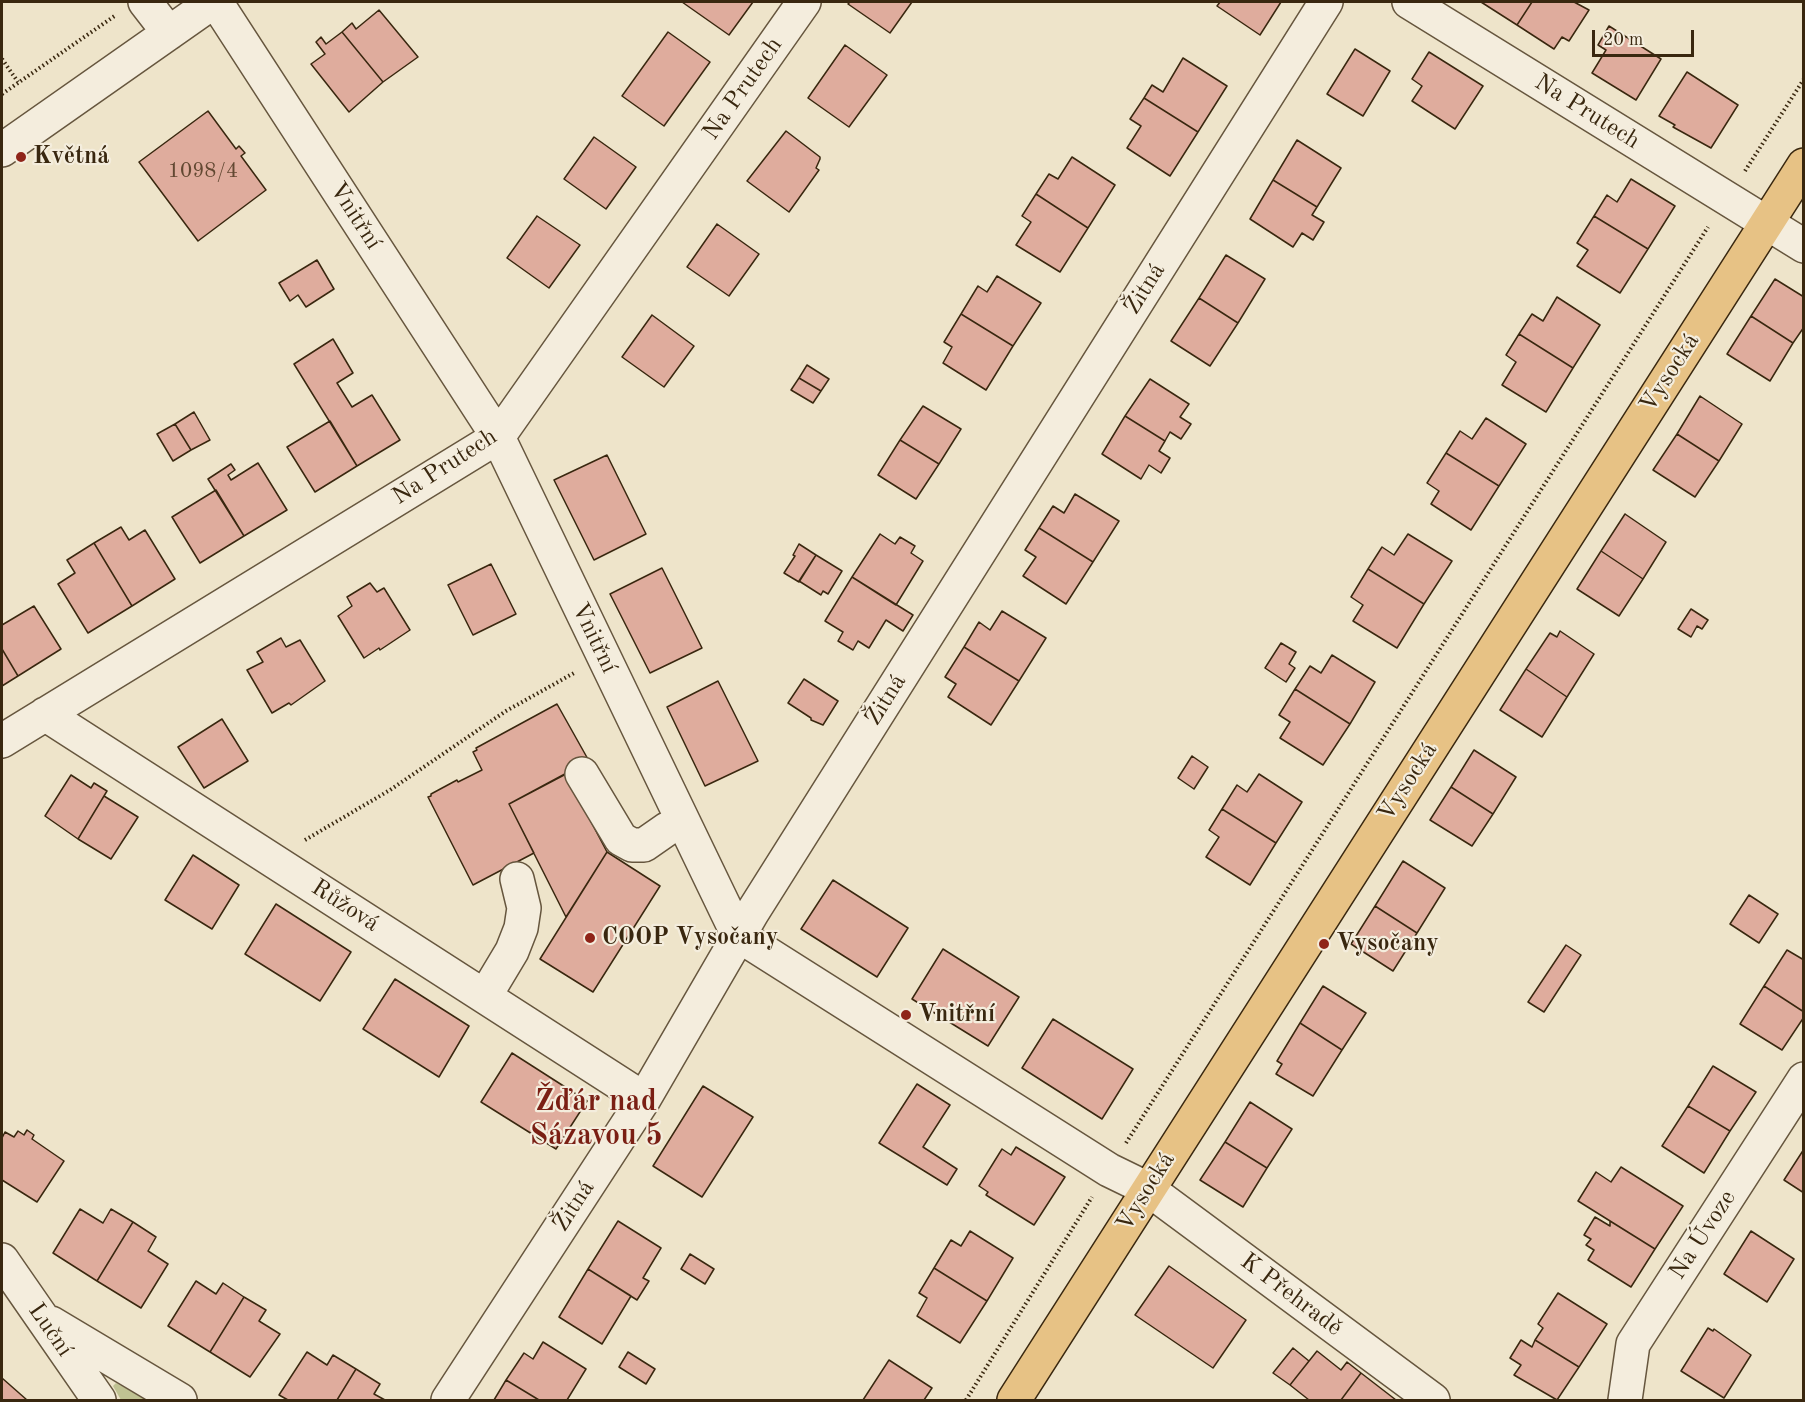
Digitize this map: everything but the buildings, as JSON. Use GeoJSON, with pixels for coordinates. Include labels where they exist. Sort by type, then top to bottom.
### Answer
{"type":"FeatureCollection","features":[{"type":"Feature","properties":{"kind":"main road","name":"Vysocká"},"geometry":{"type":"LineString","coordinates":[[1014,1401],[1803,165]]}},
{"type":"Feature","properties":{"kind":"street"},"geometry":{"type":"LineString","coordinates":[[2,150],[215,2]]}},
{"type":"Feature","properties":{"kind":"street","name":"Vnitřní"},"geometry":{"type":"LineString","coordinates":[[215,2],[498,437],[738,935]]}},
{"type":"Feature","properties":{"kind":"street","name":"Na Prutech"},"geometry":{"type":"LineString","coordinates":[[2,741],[498,437],[804,2]]}},
{"type":"Feature","properties":{"kind":"street","name":"Žitná"},"geometry":{"type":"LineString","coordinates":[[448,1401],[644,1099],[738,935],[1326,2]]}},
{"type":"Feature","properties":{"kind":"street","name":"Na Prutech"},"geometry":{"type":"LineString","coordinates":[[1411,2],[1766,223]]}},
{"type":"Feature","properties":{"kind":"street"},"geometry":{"type":"LineString","coordinates":[[131,8],[169,33]]}},
{"type":"Feature","properties":{"kind":"street"},"geometry":{"type":"LineString","coordinates":[[1766,223],[1803,246]]}},
{"type":"Feature","properties":{"kind":"street","name":"Růžová"},"geometry":{"type":"LineString","coordinates":[[45,714],[644,1099]]}},
{"type":"Feature","properties":{"kind":"street"},"geometry":{"type":"LineString","coordinates":[[582,774],[621,839],[632,845],[644,845],[667,829],[683,822]]}},
{"type":"Feature","properties":{"kind":"street"},"geometry":{"type":"LineString","coordinates":[[485,996],[512,951],[521,928],[524,908],[517,879]]}},
{"type":"Feature","properties":{"kind":"street"},"geometry":{"type":"LineString","coordinates":[[738,935],[1115,1160],[1148,1190]]}},
{"type":"Feature","properties":{"kind":"street","name":"Na Úvoze"},"geometry":{"type":"LineString","coordinates":[[1625,1401],[1633,1344],[1803,1079]]}},
{"type":"Feature","properties":{"kind":"street","name":"K Přehradě"},"geometry":{"type":"LineString","coordinates":[[1148,1190],[1433,1401]]}},
{"type":"Feature","properties":{"kind":"street","name":"Luční"},"geometry":{"type":"LineString","coordinates":[[2,1260],[99,1401]]}},
{"type":"Feature","properties":{"kind":"street"},"geometry":{"type":"LineString","coordinates":[[41,1317],[180,1401]]}},
{"type":"Feature","properties":{"kind":"path"},"geometry":{"type":"LineString","coordinates":[[2,94],[131,8]]}},
{"type":"Feature","properties":{"kind":"path"},"geometry":{"type":"LineString","coordinates":[[2,59],[18,82]]}},
{"type":"Feature","properties":{"kind":"path"},"geometry":{"type":"LineString","coordinates":[[966,1401],[1115,1160],[1803,79]]}},
{"type":"Feature","properties":{"kind":"path"},"geometry":{"type":"LineString","coordinates":[[276,862],[291,849],[390,790],[506,711],[604,658]]}},
{"type":"Feature","properties":{"kind":"green space"},"geometry":{"type":"Polygon","coordinates":[[[116,1383],[146,1400],[121,1400],[113,1386],[116,1383]]]}},
{"type":"Feature","properties":{"kind":"place","name":"Květná"},"geometry":{"type":"Point","coordinates":[21,157]}},
{"type":"Feature","properties":{"kind":"place","name":"COOP Vysočany"},"geometry":{"type":"Point","coordinates":[590,938]}},
{"type":"Feature","properties":{"kind":"place","name":"Vysočany"},"geometry":{"type":"Point","coordinates":[1324,944]}},
{"type":"Feature","properties":{"kind":"place","name":"Vnitřní"},"geometry":{"type":"Point","coordinates":[906,1015]}},
{"type":"Feature","properties":{"kind":"district","name":"Žďár nad Sázavou 5"},"geometry":{"type":"Point","coordinates":[596,1119]}}]}
